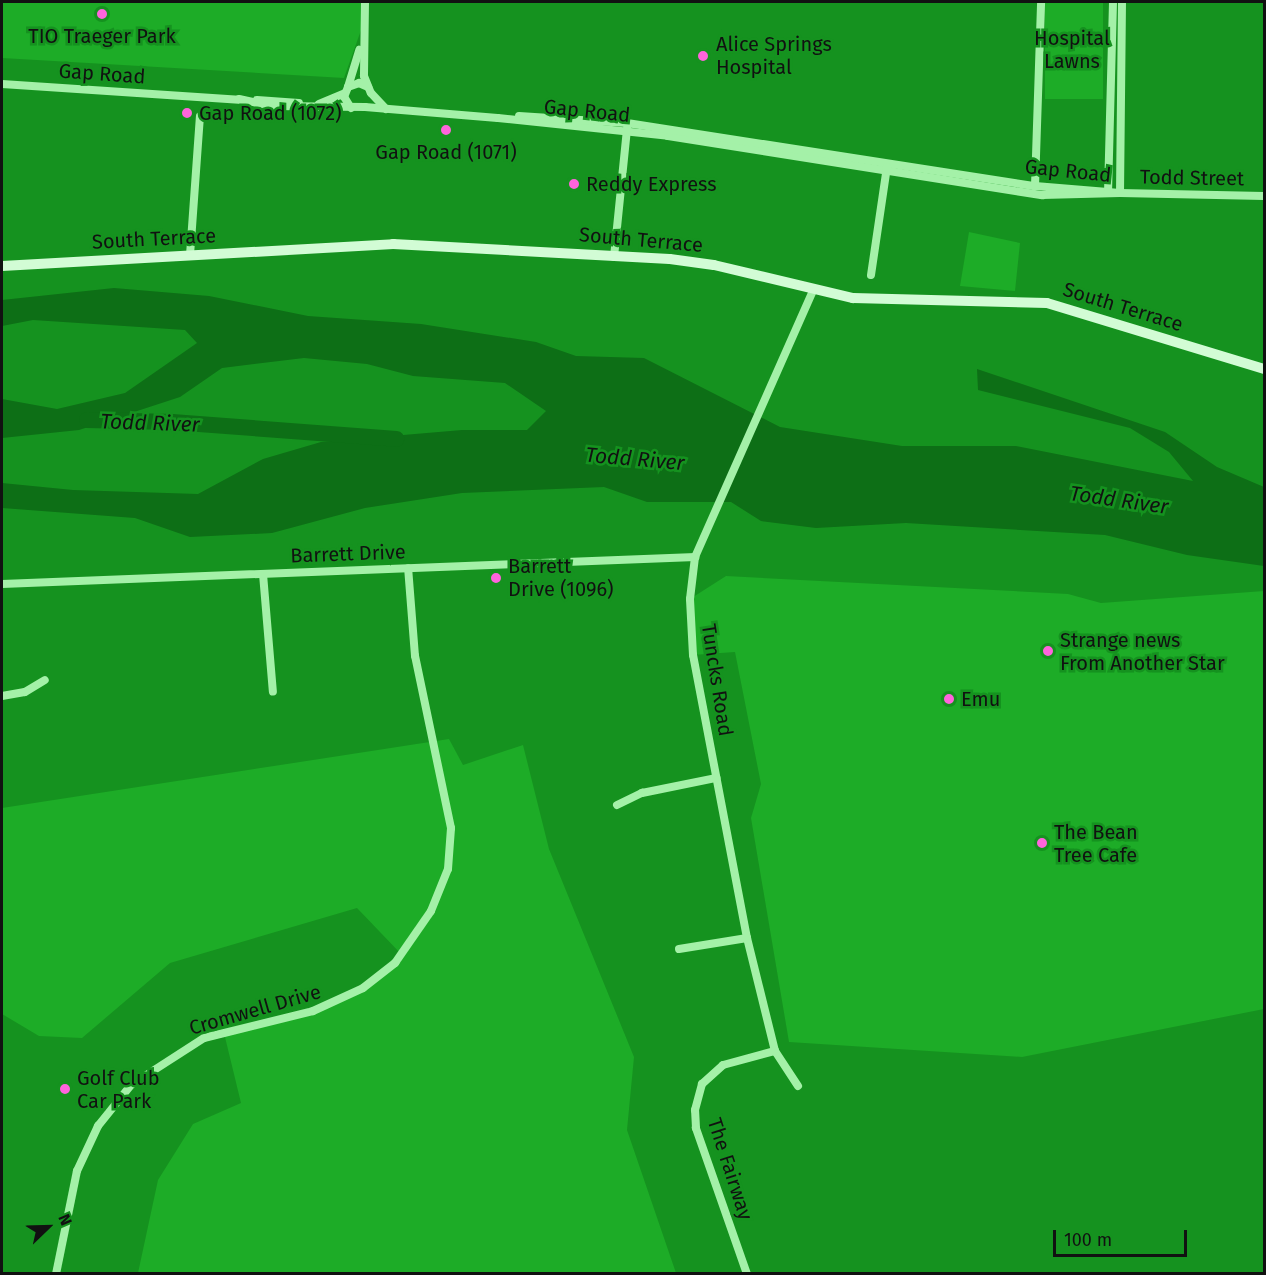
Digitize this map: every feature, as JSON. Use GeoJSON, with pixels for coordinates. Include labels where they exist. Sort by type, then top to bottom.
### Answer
{"type":"FeatureCollection","features":[{"type":"Feature","properties":{"kind":"street"},"geometry":{"type":"LineString","coordinates":[[365,2],[363,68],[370,90],[365,107]]}},
{"type":"Feature","properties":{"kind":"street"},"geometry":{"type":"LineString","coordinates":[[1035,186],[1041,2]]}},
{"type":"Feature","properties":{"kind":"street"},"geometry":{"type":"LineString","coordinates":[[1108,192],[1113,2]]}},
{"type":"Feature","properties":{"kind":"street"},"geometry":{"type":"LineString","coordinates":[[1120,193],[1122,2]]}},
{"type":"Feature","properties":{"kind":"street"},"geometry":{"type":"LineString","coordinates":[[351,108],[346,90],[364,34]]}},
{"type":"Feature","properties":{"kind":"street"},"geometry":{"type":"LineString","coordinates":[[319,104],[359,82],[370,90],[386,109]]}},
{"type":"Feature","properties":{"kind":"street","name":"Gap Road"},"geometry":{"type":"LineString","coordinates":[[2,85],[319,104],[351,108],[365,107],[498,118],[542,116],[859,162],[1042,195],[1108,192]]}},
{"type":"Feature","properties":{"kind":"street","name":"Gap Road"},"geometry":{"type":"LineString","coordinates":[[239,99],[271,106],[339,107]]}},
{"type":"Feature","properties":{"kind":"street"},"geometry":{"type":"LineString","coordinates":[[190,255],[200,116]]}},
{"type":"Feature","properties":{"kind":"street"},"geometry":{"type":"LineString","coordinates":[[614,256],[627,128]]}},
{"type":"Feature","properties":{"kind":"street"},"geometry":{"type":"LineString","coordinates":[[871,275],[887,167]]}},
{"type":"Feature","properties":{"kind":"street","name":"Gap Road"},"geometry":{"type":"LineString","coordinates":[[887,167],[1035,186],[1120,193]]}},
{"type":"Feature","properties":{"kind":"street","name":"Todd Street"},"geometry":{"type":"LineString","coordinates":[[1120,193],[1264,196]]}},
{"type":"Feature","properties":{"kind":"street","name":"South Terrace"},"geometry":{"type":"LineString","coordinates":[[2,266],[393,244],[546,249],[714,265],[813,291],[883,301],[1047,303],[1264,369]]}},
{"type":"Feature","properties":{"kind":"street","name":"Tuncks Road"},"geometry":{"type":"LineString","coordinates":[[798,1086],[775,1051],[747,938],[691,631],[690,599],[695,557],[813,291]]}},
{"type":"Feature","properties":{"kind":"street","name":"Barrett Drive"},"geometry":{"type":"LineString","coordinates":[[2,584],[695,557]]}},
{"type":"Feature","properties":{"kind":"street","name":"Cromwell Drive"},"geometry":{"type":"LineString","coordinates":[[56,1274],[77,1171],[98,1126],[131,1085],[204,1038],[313,1011],[363,988],[395,963],[431,911],[448,868],[451,828],[415,656],[408,568]]}},
{"type":"Feature","properties":{"kind":"street"},"geometry":{"type":"LineString","coordinates":[[263,574],[273,692]]}},
{"type":"Feature","properties":{"kind":"street"},"geometry":{"type":"LineString","coordinates":[[2,696],[25,692],[45,680]]}},
{"type":"Feature","properties":{"kind":"street"},"geometry":{"type":"LineString","coordinates":[[617,805],[642,792],[716,778]]}},
{"type":"Feature","properties":{"kind":"street"},"geometry":{"type":"LineString","coordinates":[[679,949],[747,938]]}},
{"type":"Feature","properties":{"kind":"street","name":"The Fairway"},"geometry":{"type":"LineString","coordinates":[[747,1274],[696,1128],[695,1110],[702,1084],[723,1065],[775,1051]]}},
{"type":"Feature","properties":{"kind":"green space"},"geometry":{"type":"Polygon","coordinates":[[[2,2],[365,2],[365,19],[344,78],[2,58],[2,2]]]}},
{"type":"Feature","properties":{"kind":"green space","name":"Hospital Lawns"},"geometry":{"type":"Polygon","coordinates":[[[1045,2],[1103,2],[1103,99],[1045,99],[1045,2]]]}},
{"type":"Feature","properties":{"kind":"green space"},"geometry":{"type":"Polygon","coordinates":[[[969,232],[1020,243],[1015,291],[960,286],[969,232]]]}},
{"type":"Feature","properties":{"kind":"green space"},"geometry":{"type":"Polygon","coordinates":[[[726,576],[1068,594],[1101,603],[1264,591],[1264,1009],[1022,1057],[789,1042],[751,818],[761,784],[735,652],[693,655],[690,599],[726,576]]]}},
{"type":"Feature","properties":{"kind":"green space"},"geometry":{"type":"Polygon","coordinates":[[[449,739],[463,765],[523,745],[549,849],[634,1057],[627,1130],[676,1273],[138,1273],[158,1180],[193,1124],[241,1103],[224,1033],[296,1016],[363,988],[402,955],[357,908],[170,963],[82,1038],[39,1036],[2,1014],[2,808],[449,739]]]}},
{"type":"Feature","properties":{"kind":"water"},"geometry":{"type":"Polygon","coordinates":[[[114,288],[209,296],[308,316],[421,324],[536,342],[576,356],[644,358],[780,427],[902,446],[1016,446],[1193,481],[1169,452],[1130,428],[978,390],[977,369],[1165,432],[1217,467],[1264,487],[1264,566],[1187,555],[1105,535],[906,523],[816,528],[761,521],[731,502],[647,502],[604,487],[462,493],[365,508],[272,533],[190,537],[135,518],[2,508],[2,483],[73,490],[198,494],[263,459],[321,442],[462,430],[527,430],[546,411],[505,383],[413,376],[367,364],[304,358],[222,368],[180,397],[79,430],[2,438],[2,399],[57,409],[125,393],[197,343],[185,330],[33,320],[2,326],[2,300],[114,288]]]}},
{"type":"Feature","properties":{"kind":"waterway","name":"Todd River"},"geometry":{"type":"LineString","coordinates":[[87,420],[172,422],[396,439]]}},
{"type":"Feature","properties":{"kind":"place","name":"TIO Traeger Park"},"geometry":{"type":"Point","coordinates":[102,14]}},
{"type":"Feature","properties":{"kind":"place","name":"Alice Springs Hospital"},"geometry":{"type":"Point","coordinates":[703,56]}},
{"type":"Feature","properties":{"kind":"place","name":"Gap Road (1072)"},"geometry":{"type":"Point","coordinates":[187,113]}},
{"type":"Feature","properties":{"kind":"place","name":"Gap Road (1071)"},"geometry":{"type":"Point","coordinates":[446,130]}},
{"type":"Feature","properties":{"kind":"place","name":"Reddy Express"},"geometry":{"type":"Point","coordinates":[574,184]}},
{"type":"Feature","properties":{"kind":"place","name":"Barrett Drive (1096)"},"geometry":{"type":"Point","coordinates":[496,578]}},
{"type":"Feature","properties":{"kind":"place","name":"Strange news From Another Star"},"geometry":{"type":"Point","coordinates":[1048,651]}},
{"type":"Feature","properties":{"kind":"place","name":"Emu"},"geometry":{"type":"Point","coordinates":[949,699]}},
{"type":"Feature","properties":{"kind":"place","name":"The Bean Tree Cafe"},"geometry":{"type":"Point","coordinates":[1042,843]}},
{"type":"Feature","properties":{"kind":"place","name":"Golf Club Car Park"},"geometry":{"type":"Point","coordinates":[65,1089]}}]}
